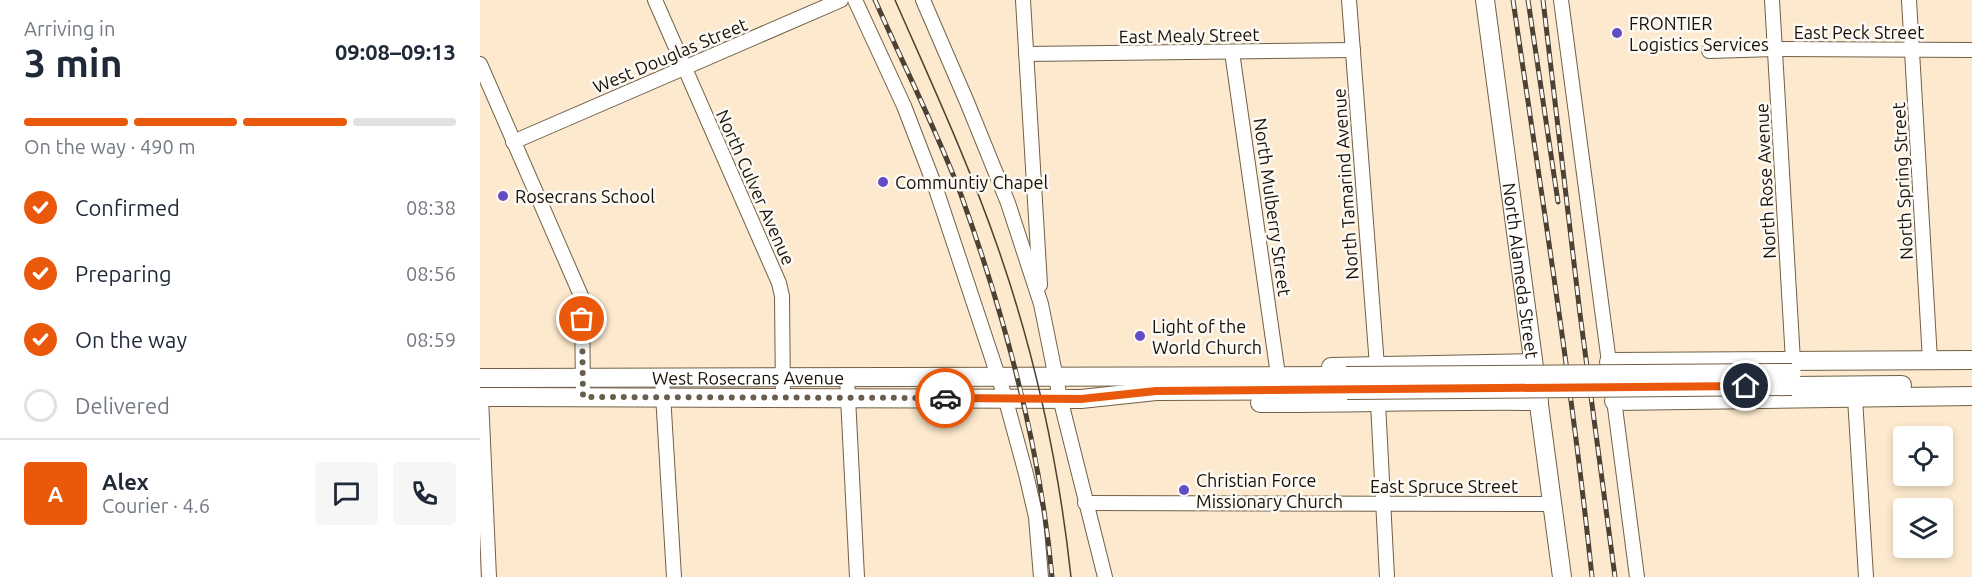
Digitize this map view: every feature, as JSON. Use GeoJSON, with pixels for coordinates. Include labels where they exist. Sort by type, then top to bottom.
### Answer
{"type":"FeatureCollection","features":[{"type":"Feature","properties":{"kind":"main road","name":"North Alameda Street"},"geometry":{"type":"LineString","coordinates":[[1485,0],[1562,577]]}},
{"type":"Feature","properties":{"kind":"main road"},"geometry":{"type":"LineString","coordinates":[[1793,373],[1930,360],[1972,360]]}},
{"type":"Feature","properties":{"kind":"main road"},"geometry":{"type":"LineString","coordinates":[[1609,362],[1972,384]]}},
{"type":"Feature","properties":{"kind":"main road"},"geometry":{"type":"LineString","coordinates":[[1064,377],[1134,369],[1533,363]]}},
{"type":"Feature","properties":{"kind":"main road"},"geometry":{"type":"LineString","coordinates":[[1081,399],[1156,391],[1347,383],[1793,373],[1972,372]]}},
{"type":"Feature","properties":{"kind":"main road","name":"West Rosecrans Avenue"},"geometry":{"type":"LineString","coordinates":[[480,378],[1064,377]]}},
{"type":"Feature","properties":{"kind":"main road"},"geometry":{"type":"LineString","coordinates":[[1064,377],[1347,383]]}},
{"type":"Feature","properties":{"kind":"main road"},"geometry":{"type":"LineString","coordinates":[[1614,401],[1972,396]]}},
{"type":"Feature","properties":{"kind":"main road","name":"West Rosecrans Avenue"},"geometry":{"type":"LineString","coordinates":[[481,397],[1081,399]]}},
{"type":"Feature","properties":{"kind":"main road"},"geometry":{"type":"LineString","coordinates":[[1081,399],[1146,403],[1378,403],[1452,400],[1539,402]]}},
{"type":"Feature","properties":{"kind":"street","name":"North Culver Avenue"},"geometry":{"type":"LineString","coordinates":[[655,0],[778,283],[782,296],[783,397]]}},
{"type":"Feature","properties":{"kind":"street","name":"West Douglas Street"},"geometry":{"type":"LineString","coordinates":[[513,142],[841,0]]}},
{"type":"Feature","properties":{"kind":"street"},"geometry":{"type":"LineString","coordinates":[[855,0],[904,106],[936,189],[998,377],[1013,398],[1035,517],[1041,577]]}},
{"type":"Feature","properties":{"kind":"street"},"geometry":{"type":"LineString","coordinates":[[923,0],[968,102],[1008,203],[1041,304],[1064,377],[1060,398],[1105,577]]}},
{"type":"Feature","properties":{"kind":"street"},"geometry":{"type":"LineString","coordinates":[[1023,0],[1041,304]]}},
{"type":"Feature","properties":{"kind":"street","name":"North Tamarind Avenue"},"geometry":{"type":"LineString","coordinates":[[1349,0],[1377,366]]}},
{"type":"Feature","properties":{"kind":"street"},"geometry":{"type":"LineString","coordinates":[[1561,0],[1637,577]]}},
{"type":"Feature","properties":{"kind":"street","name":"North Rose Avenue"},"geometry":{"type":"LineString","coordinates":[[1772,0],[1793,373]]}},
{"type":"Feature","properties":{"kind":"street","name":"North Spring Street"},"geometry":{"type":"LineString","coordinates":[[1909,0],[1930,360]]}},
{"type":"Feature","properties":{"kind":"street","name":"East Mealy Street"},"geometry":{"type":"LineString","coordinates":[[1026,54],[1353,50]]}},
{"type":"Feature","properties":{"kind":"street","name":"East Peck Street"},"geometry":{"type":"LineString","coordinates":[[1709,51],[1972,50]]}},
{"type":"Feature","properties":{"kind":"street","name":"North Mulberry Street"},"geometry":{"type":"LineString","coordinates":[[1232,52],[1277,368]]}},
{"type":"Feature","properties":{"kind":"street"},"geometry":{"type":"LineString","coordinates":[[480,64],[582,298],[583,397]]}},
{"type":"Feature","properties":{"kind":"street"},"geometry":{"type":"LineString","coordinates":[[847,377],[857,577]]}},
{"type":"Feature","properties":{"kind":"street"},"geometry":{"type":"LineString","coordinates":[[662,378],[674,577]]}},
{"type":"Feature","properties":{"kind":"street"},"geometry":{"type":"LineString","coordinates":[[481,397],[489,577]]}},
{"type":"Feature","properties":{"kind":"street"},"geometry":{"type":"LineString","coordinates":[[1855,398],[1866,577]]}},
{"type":"Feature","properties":{"kind":"street"},"geometry":{"type":"LineString","coordinates":[[1378,403],[1387,577]]}},
{"type":"Feature","properties":{"kind":"street","name":"East Spruce Street"},"geometry":{"type":"LineString","coordinates":[[1085,503],[1551,504]]}},
{"type":"Feature","properties":{"kind":"tram line"},"geometry":{"type":"LineString","coordinates":[[895,0],[975,185],[1011,288],[1044,411],[1060,494],[1071,577]]}},
{"type":"Feature","properties":{"kind":"railway"},"geometry":{"type":"LineString","coordinates":[[875,0],[960,192],[992,286],[1029,430],[1039,479],[1052,577]]}},
{"type":"Feature","properties":{"kind":"railway"},"geometry":{"type":"LineString","coordinates":[[1513,0],[1566,360],[1592,577]]}},
{"type":"Feature","properties":{"kind":"railway"},"geometry":{"type":"LineString","coordinates":[[1528,0],[1558,202]]}},
{"type":"Feature","properties":{"kind":"railway"},"geometry":{"type":"LineString","coordinates":[[1543,0],[1580,314],[1615,577]]}},
{"type":"Feature","properties":{"kind":"way so far"},"geometry":{"type":"LineString","coordinates":[[582,319],[583,397],[945,398]]}},
{"type":"Feature","properties":{"kind":"place","name":"FRONTIER Logistics Services"},"geometry":{"type":"Point","coordinates":[1617,33]}},
{"type":"Feature","properties":{"kind":"place","name":"Communtiy Chapel"},"geometry":{"type":"Point","coordinates":[883,182]}},
{"type":"Feature","properties":{"kind":"place","name":"Rosecrans School"},"geometry":{"type":"Point","coordinates":[503,196]}},
{"type":"Feature","properties":{"kind":"place","name":"Light of the World Church"},"geometry":{"type":"Point","coordinates":[1140,336]}},
{"type":"Feature","properties":{"kind":"place","name":"Christian Force Missionary Church"},"geometry":{"type":"Point","coordinates":[1184,490]}},
{"type":"Feature","properties":{"kind":"route"},"geometry":{"type":"LineString","coordinates":[[945,398],[1081,399],[1156,391],[1746,386]]}}]}
